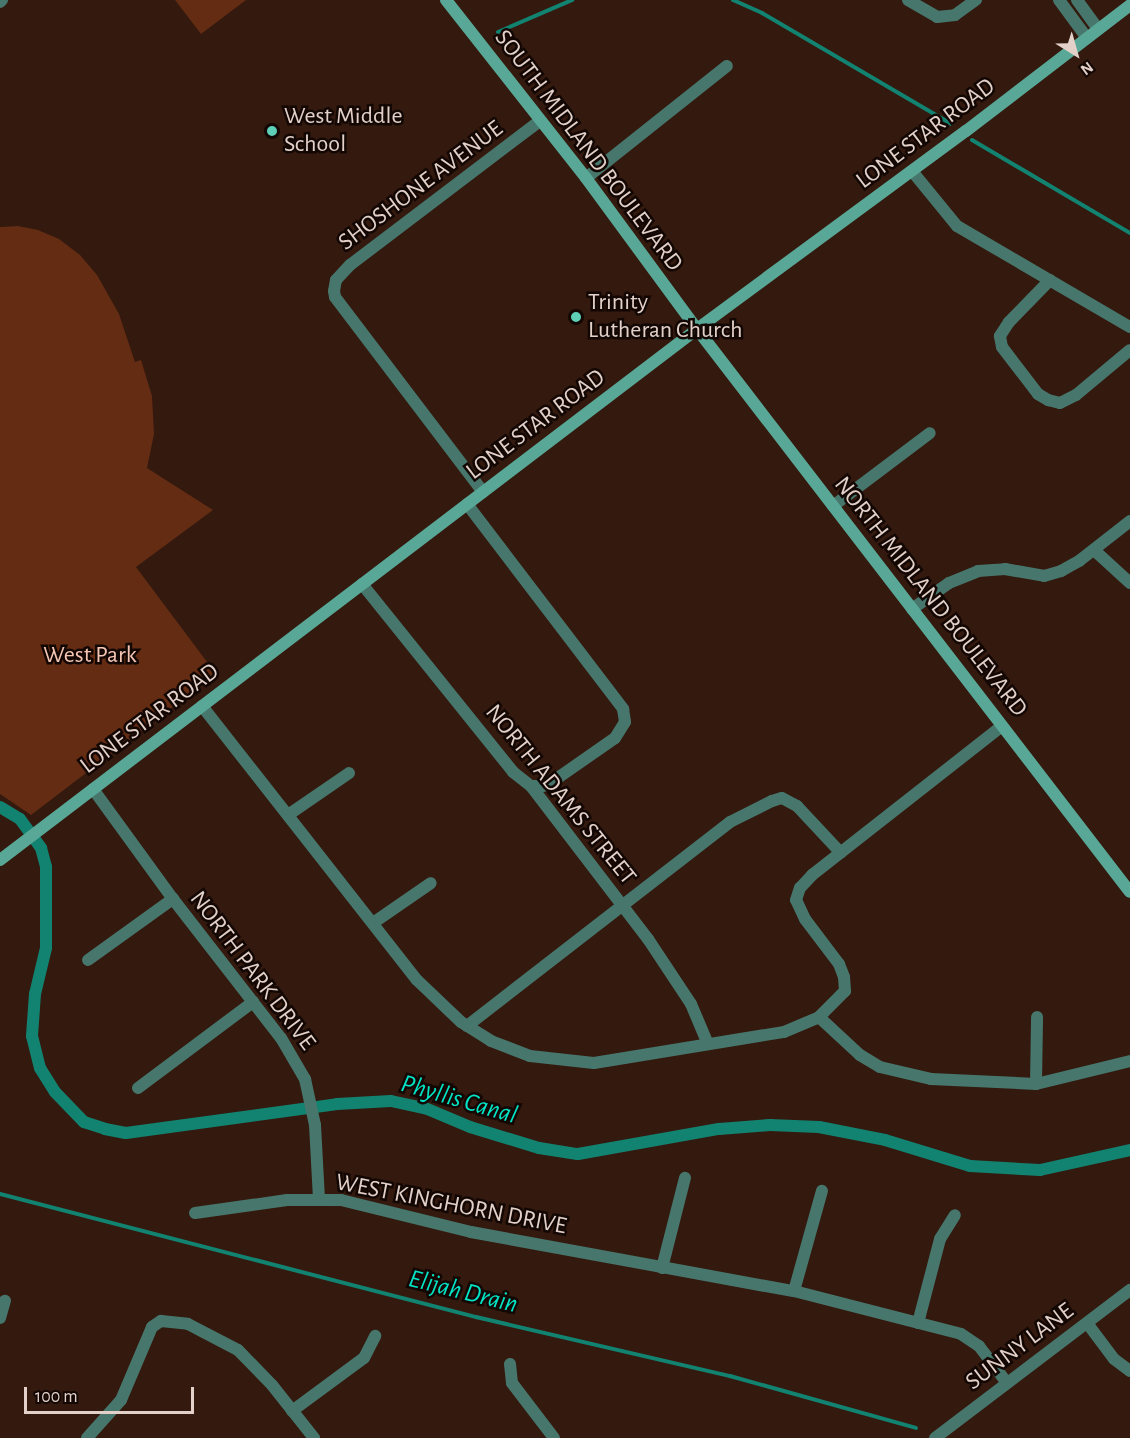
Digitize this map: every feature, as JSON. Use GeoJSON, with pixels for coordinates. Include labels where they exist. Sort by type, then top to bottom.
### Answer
{"type":"FeatureCollection","features":[{"type":"Feature","properties":{"kind":"main road","name":"SOUTH MIDLAND BOULEVARD"},"geometry":{"type":"LineString","coordinates":[[446,0],[586,178],[697,329]]}},
{"type":"Feature","properties":{"kind":"main road","name":"LONE STAR ROAD"},"geometry":{"type":"LineString","coordinates":[[0,860],[697,329],[912,171],[1130,5]]}},
{"type":"Feature","properties":{"kind":"main road","name":"NORTH MIDLAND BOULEVARD"},"geometry":{"type":"LineString","coordinates":[[697,329],[1130,892]]}},
{"type":"Feature","properties":{"kind":"street"},"geometry":{"type":"LineString","coordinates":[[908,0],[937,17],[955,15],[976,0]]}},
{"type":"Feature","properties":{"kind":"street"},"geometry":{"type":"LineString","coordinates":[[1059,0],[1087,38]]}},
{"type":"Feature","properties":{"kind":"street"},"geometry":{"type":"LineString","coordinates":[[1077,0],[1098,29]]}},
{"type":"Feature","properties":{"kind":"street"},"geometry":{"type":"LineString","coordinates":[[586,178],[727,66]]}},
{"type":"Feature","properties":{"kind":"street","name":"SHOSHONE AVENUE"},"geometry":{"type":"LineString","coordinates":[[483,492],[335,297],[336,280],[350,265],[540,121]]}},
{"type":"Feature","properties":{"kind":"street"},"geometry":{"type":"LineString","coordinates":[[912,171],[957,226],[1130,327]]}},
{"type":"Feature","properties":{"kind":"street"},"geometry":{"type":"LineString","coordinates":[[1050,280],[1009,322],[1000,336],[1002,347],[1038,394],[1060,403],[1076,395],[1130,350]]}},
{"type":"Feature","properties":{"kind":"street"},"geometry":{"type":"LineString","coordinates":[[833,506],[930,433]]}},
{"type":"Feature","properties":{"kind":"street"},"geometry":{"type":"LineString","coordinates":[[467,504],[623,709],[625,722],[615,738],[559,777],[543,786],[531,786]]}},
{"type":"Feature","properties":{"kind":"street"},"geometry":{"type":"LineString","coordinates":[[912,609],[949,583],[978,571],[1005,569],[1044,576],[1061,571],[1094,550],[1130,521]]}},
{"type":"Feature","properties":{"kind":"street"},"geometry":{"type":"LineString","coordinates":[[1094,550],[1130,583]]}},
{"type":"Feature","properties":{"kind":"street","name":"NORTH ADAMS STREET"},"geometry":{"type":"LineString","coordinates":[[362,584],[513,772],[531,786],[621,904],[691,1004],[708,1044]]}},
{"type":"Feature","properties":{"kind":"street"},"geometry":{"type":"LineString","coordinates":[[202,706],[417,980],[467,1026],[490,1041],[530,1056],[594,1063],[784,1032],[819,1017],[845,991],[844,977],[839,964],[805,919],[796,900],[800,888],[1002,726]]}},
{"type":"Feature","properties":{"kind":"street"},"geometry":{"type":"LineString","coordinates":[[288,815],[349,773]]}},
{"type":"Feature","properties":{"kind":"street","name":"NORTH PARK DRIVE"},"geometry":{"type":"LineString","coordinates":[[93,789],[173,899],[281,1038],[305,1079],[313,1120],[319,1200]]}},
{"type":"Feature","properties":{"kind":"street"},"geometry":{"type":"LineString","coordinates":[[467,1026],[621,904],[730,822],[782,798],[797,806],[841,853]]}},
{"type":"Feature","properties":{"kind":"street"},"geometry":{"type":"LineString","coordinates":[[373,923],[431,883]]}},
{"type":"Feature","properties":{"kind":"street"},"geometry":{"type":"LineString","coordinates":[[88,960],[173,899]]}},
{"type":"Feature","properties":{"kind":"street"},"geometry":{"type":"LineString","coordinates":[[138,1088],[253,1002]]}},
{"type":"Feature","properties":{"kind":"street"},"geometry":{"type":"LineString","coordinates":[[819,1017],[860,1055],[880,1068],[931,1079],[1036,1084],[1130,1061]]}},
{"type":"Feature","properties":{"kind":"street"},"geometry":{"type":"LineString","coordinates":[[1036,1084],[1037,1017]]}},
{"type":"Feature","properties":{"kind":"street"},"geometry":{"type":"LineString","coordinates":[[662,1268],[685,1178]]}},
{"type":"Feature","properties":{"kind":"street"},"geometry":{"type":"LineString","coordinates":[[794,1291],[822,1191]]}},
{"type":"Feature","properties":{"kind":"street","name":"WEST KINGHORN DRIVE"},"geometry":{"type":"LineString","coordinates":[[195,1213],[287,1200],[341,1200],[471,1232],[794,1291],[961,1334],[979,1346],[1007,1383]]}},
{"type":"Feature","properties":{"kind":"street"},"geometry":{"type":"LineString","coordinates":[[918,1323],[940,1239],[955,1215]]}},
{"type":"Feature","properties":{"kind":"street","name":"SUNNY LANE"},"geometry":{"type":"LineString","coordinates":[[935,1438],[1130,1290]]}},
{"type":"Feature","properties":{"kind":"street"},"geometry":{"type":"LineString","coordinates":[[0,1318],[5,1301]]}},
{"type":"Feature","properties":{"kind":"street"},"geometry":{"type":"LineString","coordinates":[[87,1438],[121,1400],[152,1327],[161,1322],[188,1324],[238,1350],[272,1385],[314,1438]]}},
{"type":"Feature","properties":{"kind":"street"},"geometry":{"type":"LineString","coordinates":[[1087,1323],[1114,1359],[1130,1371]]}},
{"type":"Feature","properties":{"kind":"street"},"geometry":{"type":"LineString","coordinates":[[292,1411],[364,1358],[375,1336]]}},
{"type":"Feature","properties":{"kind":"street"},"geometry":{"type":"LineString","coordinates":[[510,1364],[512,1383],[554,1438]]}},
{"type":"Feature","properties":{"kind":"green space"},"geometry":{"type":"Polygon","coordinates":[[[175,0],[246,0],[201,34],[175,0]]]}},
{"type":"Feature","properties":{"kind":"green space","name":"West Park"},"geometry":{"type":"Polygon","coordinates":[[[18,226],[38,230],[59,239],[80,255],[97,275],[119,314],[135,362],[141,360],[152,396],[154,434],[147,468],[213,510],[136,567],[216,674],[31,815],[0,794],[0,227],[18,226]]]}},
{"type":"Feature","properties":{"kind":"waterway"},"geometry":{"type":"LineString","coordinates":[[498,32],[572,0]]}},
{"type":"Feature","properties":{"kind":"waterway"},"geometry":{"type":"LineString","coordinates":[[733,0],[762,13],[951,124]]}},
{"type":"Feature","properties":{"kind":"waterway"},"geometry":{"type":"LineString","coordinates":[[972,140],[1130,233]]}},
{"type":"Feature","properties":{"kind":"waterway","name":"Phyllis Canal"},"geometry":{"type":"LineString","coordinates":[[0,807],[20,819],[41,848],[46,867],[46,948],[35,994],[32,1036],[40,1068],[55,1092],[84,1122],[105,1129],[126,1133],[337,1104],[391,1101],[425,1108],[470,1127],[539,1148],[578,1154],[719,1129],[770,1125],[819,1127],[885,1140],[970,1166],[1040,1170],[1130,1150]]}},
{"type":"Feature","properties":{"kind":"waterway","name":"Elijah Drain"},"geometry":{"type":"LineString","coordinates":[[0,1194],[476,1317],[730,1376],[916,1428]]}},
{"type":"Feature","properties":{"kind":"place","name":"West Middle School"},"geometry":{"type":"Point","coordinates":[272,131]}},
{"type":"Feature","properties":{"kind":"place","name":"Trinity Lutheran Church"},"geometry":{"type":"Point","coordinates":[576,317]}}]}
